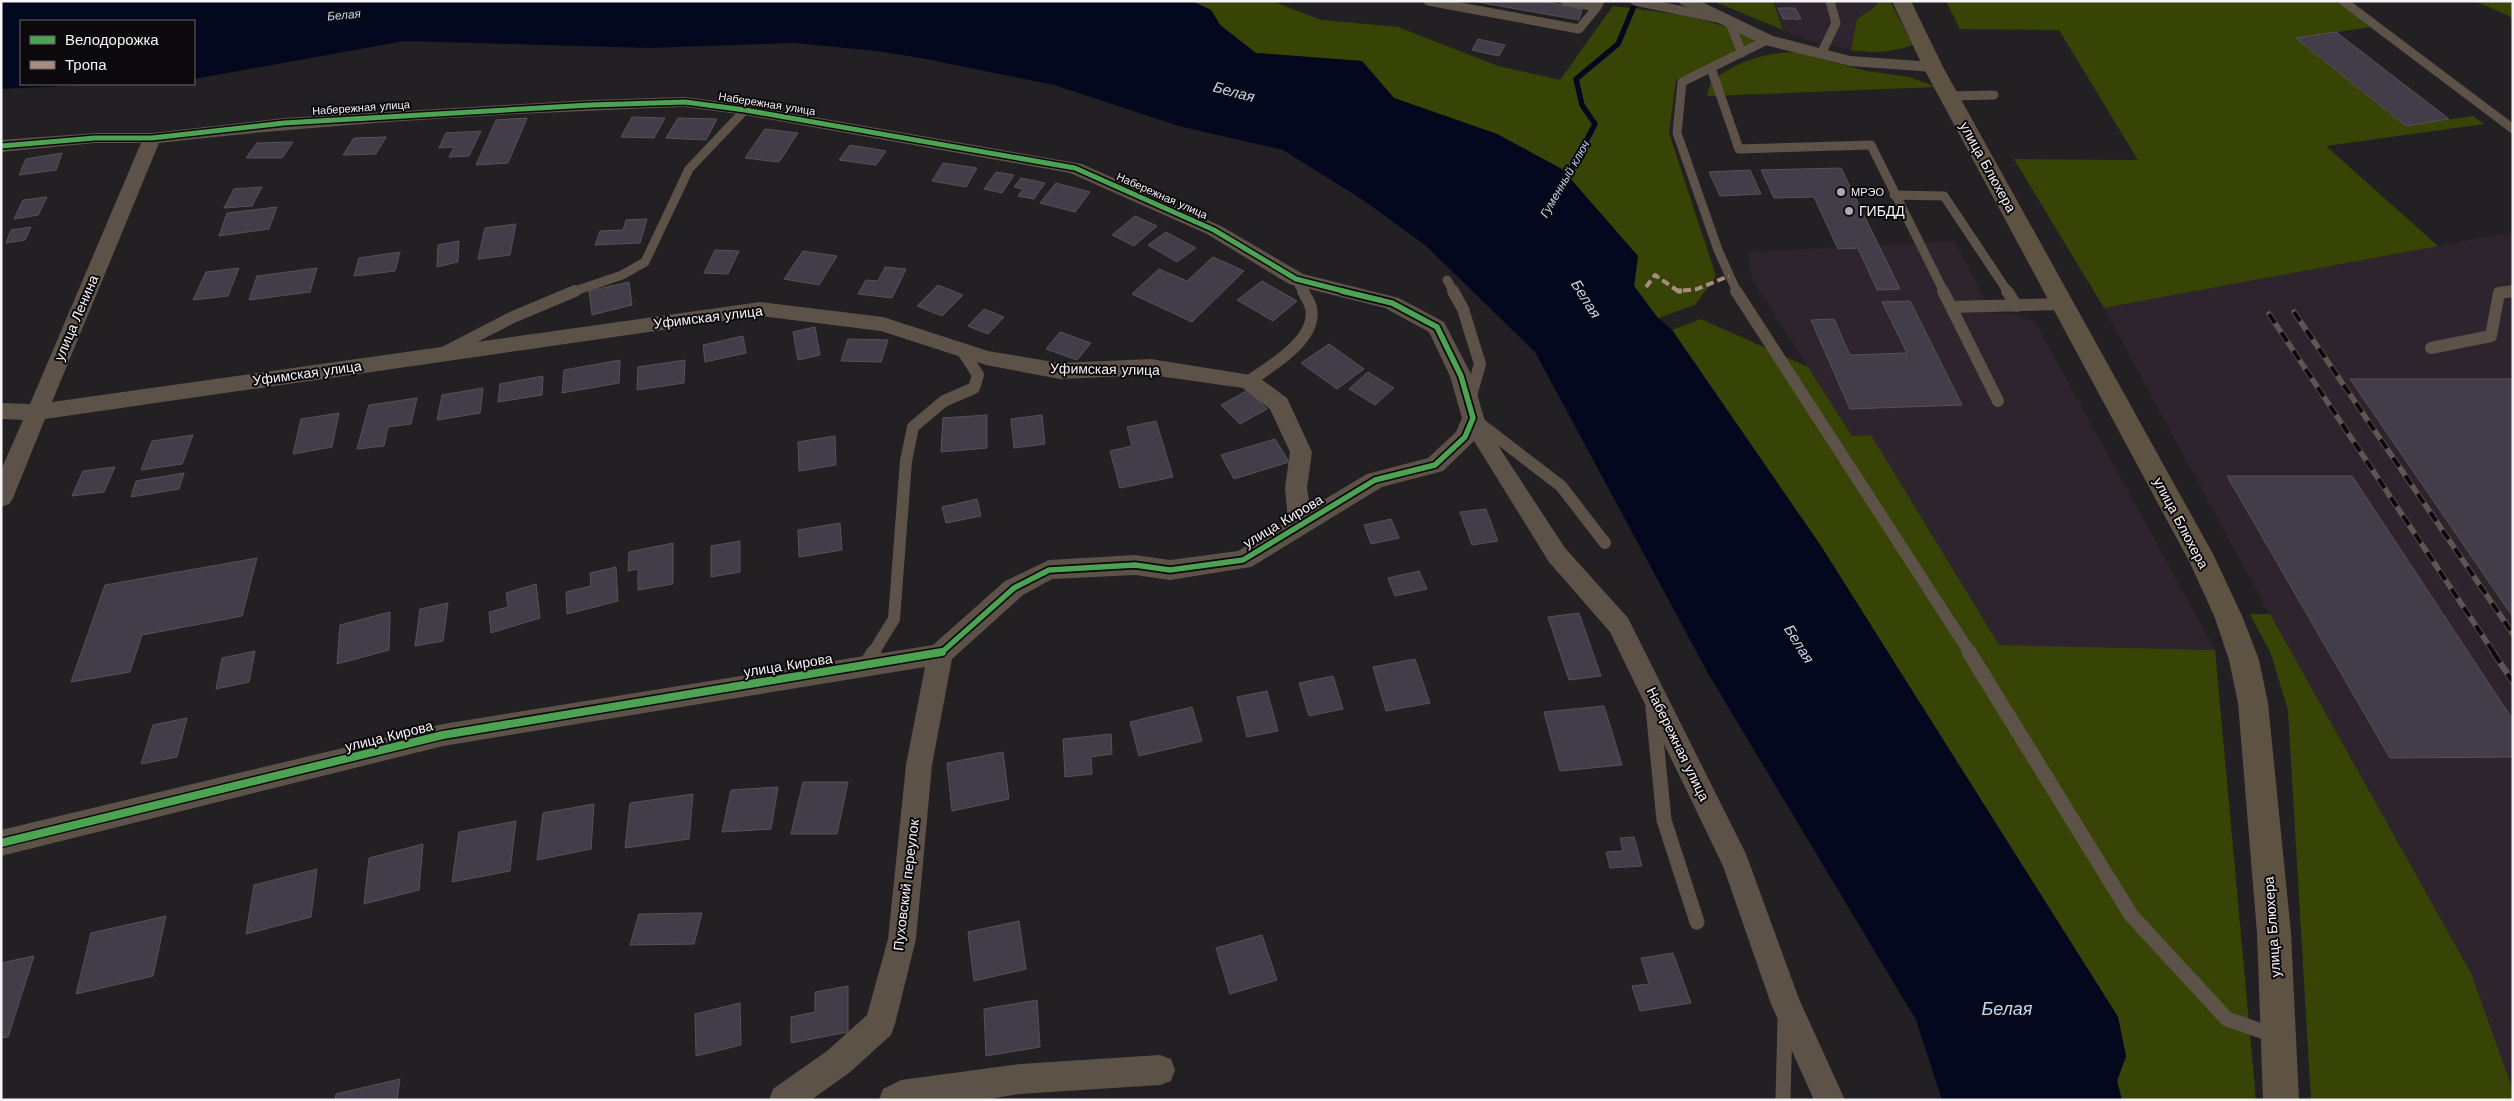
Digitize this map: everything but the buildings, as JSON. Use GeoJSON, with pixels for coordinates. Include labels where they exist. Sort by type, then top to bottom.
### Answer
{"type":"FeatureCollection","features":[{"type":"Feature","properties":{"kind":"main road","name":"улица Блюхера"},"geometry":{"type":"LineString","coordinates":[[1901,1],[1933,67],[2203,562],[2229,618],[2244,660],[2253,703],[2272,914],[2281,1100]]}},
{"type":"Feature","properties":{"kind":"street"},"geometry":{"type":"LineString","coordinates":[[1686,1],[1767,40],[1850,61],[1933,67]]}},
{"type":"Feature","properties":{"kind":"street","name":"Набережная улица"},"geometry":{"type":"LineString","coordinates":[[1,146],[95,138],[152,138],[284,123],[591,105],[685,102],[745,110],[1076,168],[1214,230],[1296,279],[1392,303],[1437,327],[1461,376],[1471,411],[1493,455],[1557,556],[1618,624],[1736,863],[1786,1004],[1830,1100]]}},
{"type":"Feature","properties":{"kind":"street","name":"улица Ленина"},"geometry":{"type":"LineString","coordinates":[[1,498],[152,138]]}},
{"type":"Feature","properties":{"kind":"street","name":"Уфимская улица"},"geometry":{"type":"LineString","coordinates":[[1,411],[36,412],[760,309],[883,324],[986,358],[1060,371],[1151,367],[1249,381],[1279,404],[1301,452],[1296,488],[1300,525]]}},
{"type":"Feature","properties":{"kind":"street","name":"улица Кирова"},"geometry":{"type":"LineString","coordinates":[[1,843],[443,735],[555,715],[940,654],[1014,588],[1049,570],[1135,565],[1170,570],[1243,560],[1375,480],[1435,465],[1465,438],[1471,411]]}},
{"type":"Feature","properties":{"kind":"street","name":"Пуховский переулок"},"geometry":{"type":"LineString","coordinates":[[784,1100],[838,1062],[880,1024],[902,939],[919,764],[940,654]]}},
{"type":"Feature","properties":{"kind":"street"},"geometry":{"type":"LineString","coordinates":[[894,1100],[901,1096],[1020,1079],[1160,1070]]}},
{"type":"Feature","properties":{"kind":"lane"},"geometry":{"type":"LineString","coordinates":[[1428,1],[1579,29],[1599,4]]}},
{"type":"Feature","properties":{"kind":"lane"},"geometry":{"type":"LineString","coordinates":[[1565,1],[1599,4]]}},
{"type":"Feature","properties":{"kind":"lane"},"geometry":{"type":"LineString","coordinates":[[1635,1],[1725,20],[1742,52]]}},
{"type":"Feature","properties":{"kind":"lane"},"geometry":{"type":"LineString","coordinates":[[1821,54],[1837,26],[1838,15],[1830,1]]}},
{"type":"Feature","properties":{"kind":"lane"},"geometry":{"type":"LineString","coordinates":[[2343,1],[2513,129]]}},
{"type":"Feature","properties":{"kind":"lane"},"geometry":{"type":"LineString","coordinates":[[1767,40],[1682,82],[1677,133],[1718,250],[1733,286],[1962,640],[2131,915],[2227,1019],[2279,1037]]}},
{"type":"Feature","properties":{"kind":"lane"},"geometry":{"type":"LineString","coordinates":[[1711,68],[1739,149],[1871,145],[1894,195],[1998,401]]}},
{"type":"Feature","properties":{"kind":"lane"},"geometry":{"type":"LineString","coordinates":[[1949,96],[1994,95]]}},
{"type":"Feature","properties":{"kind":"lane"},"geometry":{"type":"LineString","coordinates":[[442,353],[513,317],[574,291],[622,275],[646,262],[689,170],[745,110]]}},
{"type":"Feature","properties":{"kind":"lane"},"geometry":{"type":"LineString","coordinates":[[1894,195],[1944,196],[2017,306]]}},
{"type":"Feature","properties":{"kind":"lane"},"geometry":{"type":"LineString","coordinates":[[1249,381],[1278,361],[1308,333],[1312,309],[1296,279]]}},
{"type":"Feature","properties":{"kind":"lane"},"geometry":{"type":"LineString","coordinates":[[1447,280],[1463,309],[1480,364],[1471,411],[1561,486],[1605,543]]}},
{"type":"Feature","properties":{"kind":"lane"},"geometry":{"type":"LineString","coordinates":[[2431,348],[2490,336],[2499,293],[2513,291]]}},
{"type":"Feature","properties":{"kind":"lane"},"geometry":{"type":"LineString","coordinates":[[1951,307],[2063,304]]}},
{"type":"Feature","properties":{"kind":"lane"},"geometry":{"type":"LineString","coordinates":[[865,666],[894,619],[906,461],[913,427],[944,402],[974,388],[978,375],[962,350]]}},
{"type":"Feature","properties":{"kind":"lane"},"geometry":{"type":"LineString","coordinates":[[1652,690],[1664,820],[1697,922]]}},
{"type":"Feature","properties":{"kind":"lane"},"geometry":{"type":"LineString","coordinates":[[1782,1100],[1786,1004]]}},
{"type":"Feature","properties":{"kind":"shaded area"},"geometry":{"type":"Polygon","coordinates":[[[1773,1],[1875,1],[1877,5],[1857,19],[1851,50],[1807,40],[1783,30],[1773,1]]]}},
{"type":"Feature","properties":{"kind":"shaded area"},"geometry":{"type":"Polygon","coordinates":[[[2513,232],[2513,1090],[2471,973],[2304,678],[2104,308],[2513,232]]]}},
{"type":"Feature","properties":{"kind":"shaded area"},"geometry":{"type":"Polygon","coordinates":[[[1954,241],[1992,313],[2013,314],[2035,322],[2215,650],[1999,645],[1871,436],[1852,436],[1752,279],[1748,252],[1954,241]]]}},
{"type":"Feature","properties":{"kind":"green space"},"geometry":{"type":"Polygon","coordinates":[[[1192,1],[1272,1],[1321,20],[1398,27],[1498,66],[1560,80],[1613,6],[1686,16],[1723,26],[1740,33],[1754,41],[1747,47],[1676,80],[1669,133],[1716,276],[1695,305],[1658,318],[1634,286],[1638,256],[1497,134],[1394,98],[1362,61],[1256,53],[1220,25],[1211,10],[1192,1]]]}},
{"type":"Feature","properties":{"kind":"green space"},"geometry":{"type":"Polygon","coordinates":[[[1713,1],[1773,1],[1783,30],[1713,1]]]}},
{"type":"Feature","properties":{"kind":"green space"},"geometry":{"type":"Polygon","coordinates":[[[1875,1],[1890,1],[1913,45],[1882,52],[1851,50],[1857,19],[1877,5],[1875,1]]]}},
{"type":"Feature","properties":{"kind":"green space"},"geometry":{"type":"Polygon","coordinates":[[[1946,1],[2335,1],[2371,27],[2297,38],[2406,126],[2473,116],[2484,124],[2326,146],[2438,246],[2104,308],[2014,159],[2138,160],[2059,30],[1960,29],[1946,1]]]}},
{"type":"Feature","properties":{"kind":"green space"},"geometry":{"type":"Polygon","coordinates":[[[2475,1],[2513,1],[2513,18],[2475,1]]]}},
{"type":"Feature","properties":{"kind":"green space"},"geometry":{"type":"Polygon","coordinates":[[[1796,52],[1866,71],[1910,77],[1936,87],[1707,96],[1711,81],[1741,63],[1761,56],[1796,52]]]}},
{"type":"Feature","properties":{"kind":"green space"},"geometry":{"type":"Polygon","coordinates":[[[1701,319],[1808,367],[1852,436],[1871,435],[1999,645],[2215,650],[2256,1100],[2122,1100],[2117,1081],[2126,1056],[2118,1017],[1821,546],[1672,330],[1701,319]]]}},
{"type":"Feature","properties":{"kind":"green space"},"geometry":{"type":"Polygon","coordinates":[[[2250,614],[2270,614],[2471,973],[2513,1090],[2513,1100],[2311,1100],[2288,710],[2271,654],[2250,614]]]}},
{"type":"Feature","properties":{"kind":"water","name":"Белая"},"geometry":{"type":"Polygon","coordinates":[[[1,1],[1192,1],[1211,10],[1220,25],[1256,53],[1362,61],[1394,98],[1497,134],[1562,169],[1638,256],[1634,286],[1658,318],[1672,330],[1821,546],[2118,1017],[2126,1056],[2117,1081],[2122,1100],[1942,1100],[1916,1020],[1709,675],[1535,352],[1425,245],[1363,200],[1283,150],[1179,126],[1054,85],[921,58],[876,51],[794,43],[649,48],[404,41],[195,79],[195,20],[20,20],[20,85],[84,85],[1,89],[1,1]]]}},
{"type":"Feature","properties":{"kind":"waterway","name":"Гуменный ключ"},"geometry":{"type":"LineString","coordinates":[[1564,183],[1595,124],[1582,105],[1576,79],[1618,44],[1636,1]]}},
{"type":"Feature","properties":{"kind":"railway"},"geometry":{"type":"LineString","coordinates":[[2294,312],[2513,634]]}},
{"type":"Feature","properties":{"kind":"railway"},"geometry":{"type":"LineString","coordinates":[[2269,314],[2494,653]]}},
{"type":"Feature","properties":{"kind":"railway"},"geometry":{"type":"LineString","coordinates":[[2493,652],[2513,682]]}},
{"type":"Feature","properties":{"kind":"marked path"},"geometry":{"type":"LineString","coordinates":[[1646,287],[1655,275],[1678,291],[1697,289],[1729,276]]}},
{"type":"Feature","properties":{"kind":"cycle path"},"geometry":{"type":"LineString","coordinates":[[1,146],[95,138],[152,138],[284,123],[591,105],[685,102],[745,110],[1075,168],[1214,230],[1296,279],[1392,303],[1437,327],[1461,376],[1473,418],[1465,437],[1435,465],[1375,480],[1243,560],[1170,570],[1135,565],[1049,570],[1014,588],[940,654],[555,715],[443,735],[1,843]]}},
{"type":"Feature","properties":{"kind":"place","name":"МРЭО"},"geometry":{"type":"Point","coordinates":[1841,192]}},
{"type":"Feature","properties":{"kind":"place","name":"ГИБДД"},"geometry":{"type":"Point","coordinates":[1849,211]}}]}
